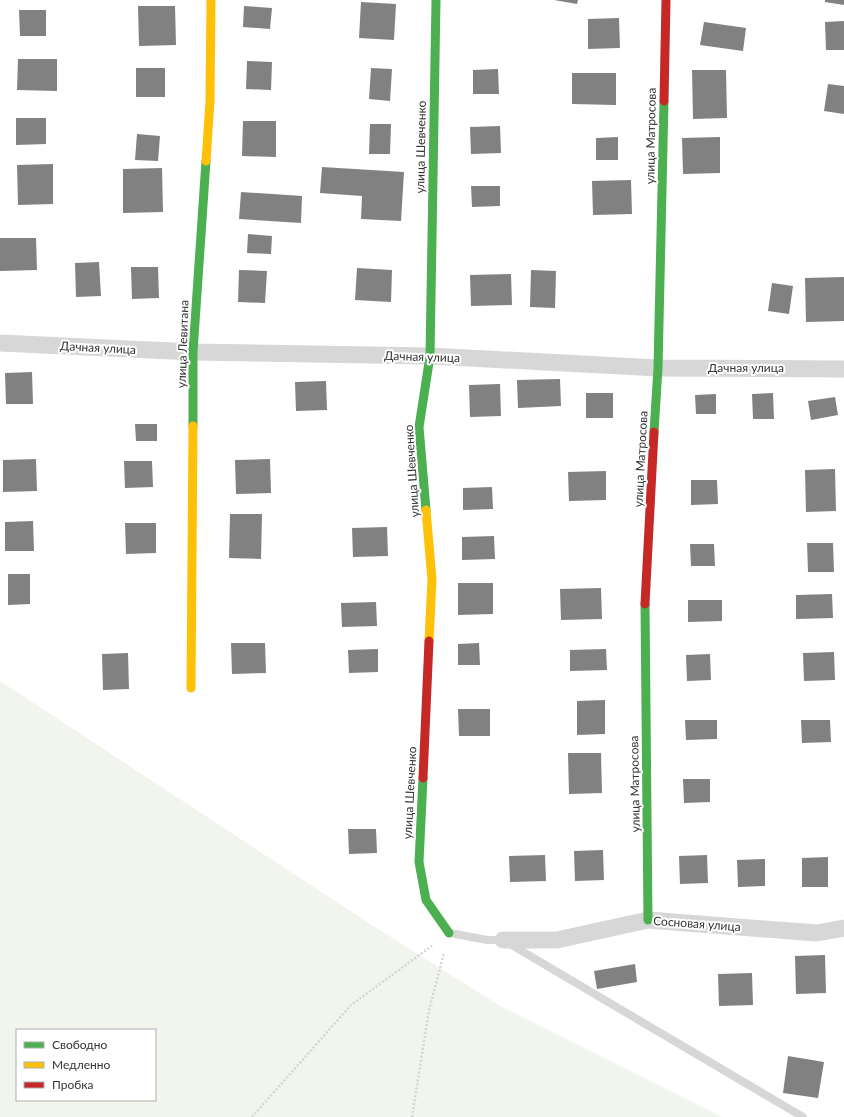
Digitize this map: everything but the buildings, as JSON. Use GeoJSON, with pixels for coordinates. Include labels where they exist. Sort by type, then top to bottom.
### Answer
{"type":"FeatureCollection","features":[{"type":"Feature","properties":{"kind":"street","name":"улица Левитана"},"geometry":{"type":"LineString","coordinates":[[191,688],[193,352],[210,101],[211,0]]}},
{"type":"Feature","properties":{"kind":"street","name":"улица Шевченко"},"geometry":{"type":"LineString","coordinates":[[436,0],[430,356],[419,427],[432,580],[419,862],[426,900],[449,933]]}},
{"type":"Feature","properties":{"kind":"street","name":"улица Матросова"},"geometry":{"type":"LineString","coordinates":[[648,920],[645,594],[658,368],[666,0]]}},
{"type":"Feature","properties":{"kind":"street","name":"Дачная улица"},"geometry":{"type":"LineString","coordinates":[[0,343],[193,352],[430,356],[658,368],[844,368]]}},
{"type":"Feature","properties":{"kind":"street","name":"Сосновая улица"},"geometry":{"type":"LineString","coordinates":[[503,940],[556,940],[648,920],[817,933],[844,928]]}},
{"type":"Feature","properties":{"kind":"lane"},"geometry":{"type":"LineString","coordinates":[[449,933],[487,940],[503,940],[803,1117]]}},
{"type":"Feature","properties":{"kind":"path"},"geometry":{"type":"LineString","coordinates":[[252,1117],[352,1006],[449,933]]}},
{"type":"Feature","properties":{"kind":"path"},"geometry":{"type":"LineString","coordinates":[[412,1117],[429,1010],[449,933]]}},
{"type":"Feature","properties":{"kind":"shaded area"},"geometry":{"type":"Polygon","coordinates":[[[0,681],[367,922],[502,1007],[722,1117],[0,1117],[0,681]]]}},
{"type":"Feature","properties":{"kind":"traffic: fast"},"geometry":{"type":"LineString","coordinates":[[426,510],[419,427],[430,356],[436,0]]}},
{"type":"Feature","properties":{"kind":"traffic: fast"},"geometry":{"type":"LineString","coordinates":[[654,432],[658,368],[664,101]]}},
{"type":"Feature","properties":{"kind":"traffic: fast"},"geometry":{"type":"LineString","coordinates":[[193,426],[193,352],[206,161]]}},
{"type":"Feature","properties":{"kind":"traffic: fast"},"geometry":{"type":"LineString","coordinates":[[645,604],[648,920]]}},
{"type":"Feature","properties":{"kind":"traffic: fast"},"geometry":{"type":"LineString","coordinates":[[423,778],[419,862],[426,900],[449,933]]}},
{"type":"Feature","properties":{"kind":"traffic: slow"},"geometry":{"type":"LineString","coordinates":[[206,161],[210,101],[211,0]]}},
{"type":"Feature","properties":{"kind":"traffic: slow"},"geometry":{"type":"LineString","coordinates":[[191,688],[193,426]]}},
{"type":"Feature","properties":{"kind":"traffic: slow"},"geometry":{"type":"LineString","coordinates":[[426,510],[432,580],[429,641]]}},
{"type":"Feature","properties":{"kind":"traffic: jam"},"geometry":{"type":"LineString","coordinates":[[664,101],[666,0]]}},
{"type":"Feature","properties":{"kind":"traffic: jam"},"geometry":{"type":"LineString","coordinates":[[645,604],[654,432]]}},
{"type":"Feature","properties":{"kind":"traffic: jam"},"geometry":{"type":"LineString","coordinates":[[423,778],[429,641]]}}]}
